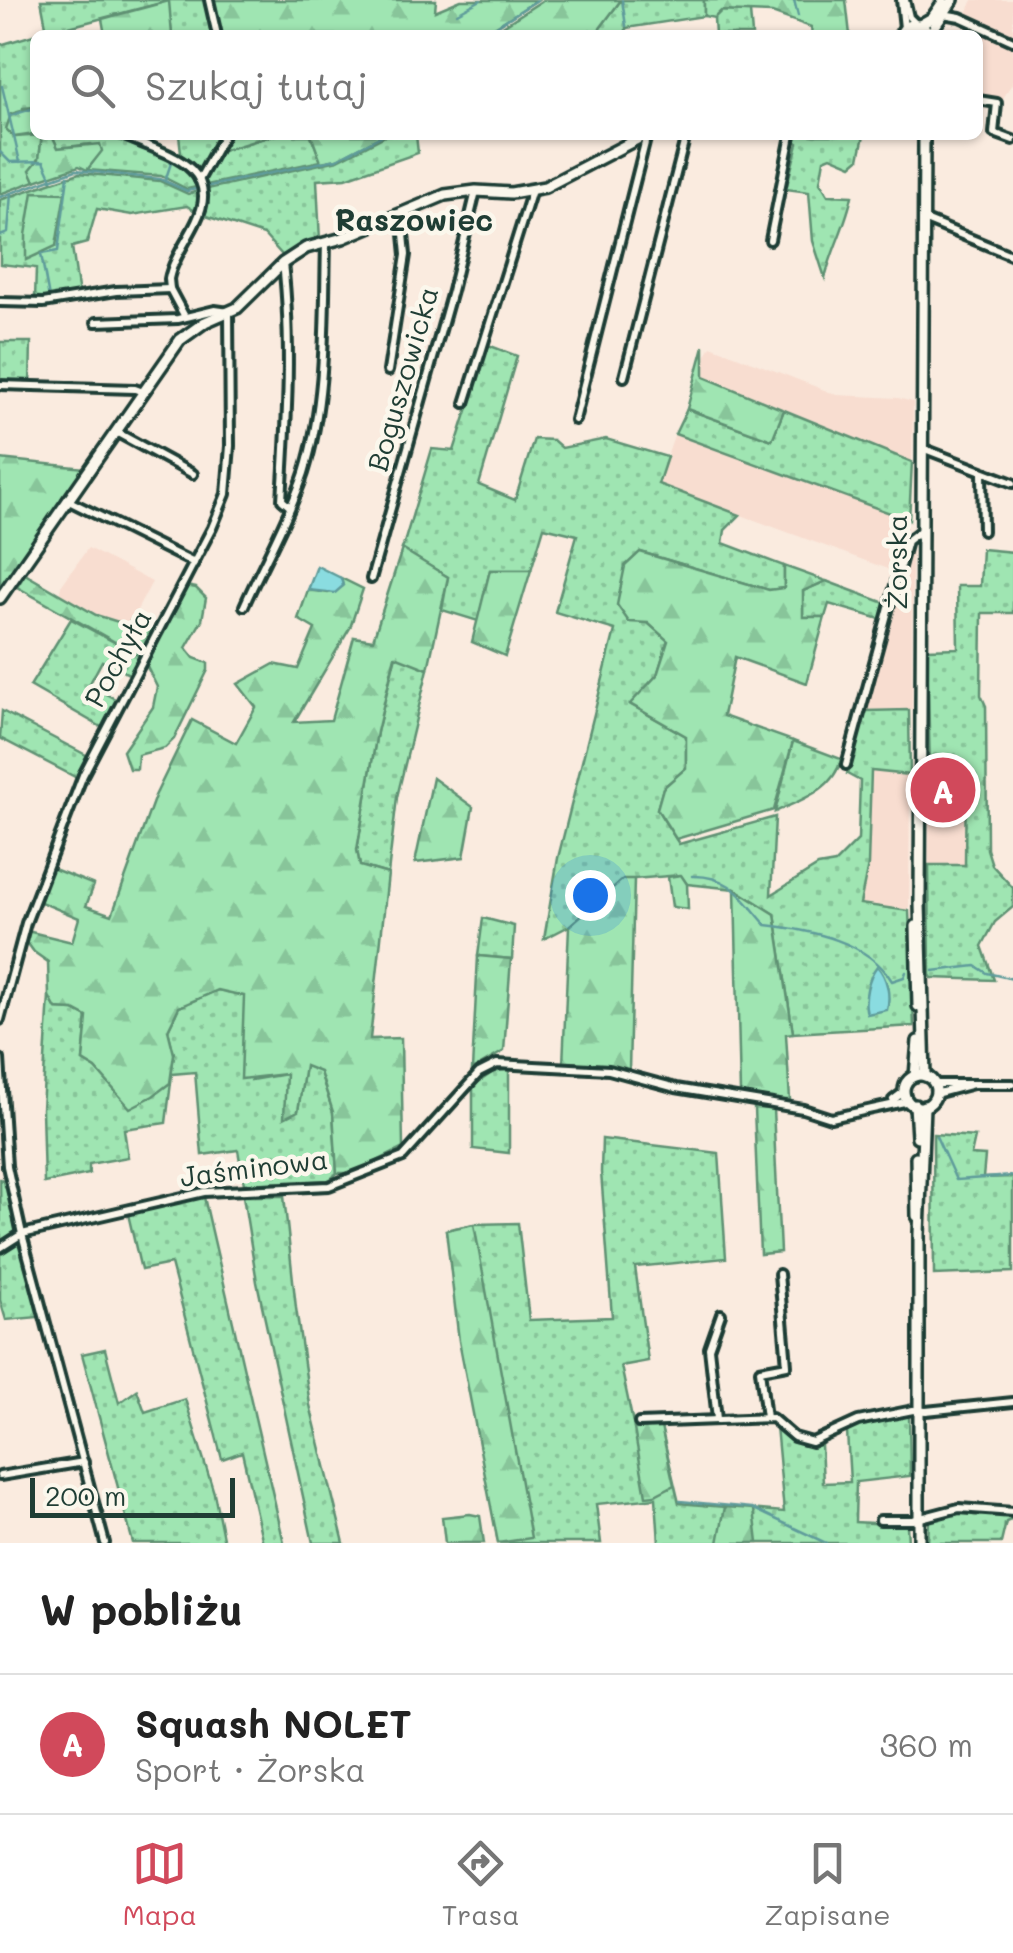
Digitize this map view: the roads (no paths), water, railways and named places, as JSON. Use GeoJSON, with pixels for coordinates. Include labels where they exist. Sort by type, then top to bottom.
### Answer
{"type":"FeatureCollection","features":[{"type":"Feature","properties":{"kind":"main road"},"geometry":{"type":"LineString","coordinates":[[906,30],[930,20],[945,0]]}},
{"type":"Feature","properties":{"kind":"main road"},"geometry":{"type":"LineString","coordinates":[[933,30],[955,0]]}},
{"type":"Feature","properties":{"kind":"main road"},"geometry":{"type":"LineString","coordinates":[[918,24],[925,30]]}},
{"type":"Feature","properties":{"kind":"main road"},"geometry":{"type":"LineString","coordinates":[[0,598],[180,340],[253,295],[284,262],[306,248],[445,195],[533,189],[574,174],[637,140]]}},
{"type":"Feature","properties":{"kind":"main road","name":"Żorska"},"geometry":{"type":"LineString","coordinates":[[920,1076],[915,931],[920,904],[922,140]]}},
{"type":"Feature","properties":{"kind":"main road"},"geometry":{"type":"LineString","coordinates":[[913,1101],[935,1089],[920,1076],[906,1083],[913,1101],[919,1234],[919,1543]]}},
{"type":"Feature","properties":{"kind":"street"},"geometry":{"type":"LineString","coordinates":[[210,0],[216,30]]}},
{"type":"Feature","properties":{"kind":"street"},"geometry":{"type":"LineString","coordinates":[[903,0],[909,16],[918,24]]}},
{"type":"Feature","properties":{"kind":"street"},"geometry":{"type":"LineString","coordinates":[[902,30],[903,0]]}},
{"type":"Feature","properties":{"kind":"street"},"geometry":{"type":"LineString","coordinates":[[955,0],[960,18]]}},
{"type":"Feature","properties":{"kind":"street"},"geometry":{"type":"LineString","coordinates":[[943,14],[1013,42]]}},
{"type":"Feature","properties":{"kind":"street"},"geometry":{"type":"LineString","coordinates":[[983,101],[997,103],[994,133],[1013,140]]}},
{"type":"Feature","properties":{"kind":"street"},"geometry":{"type":"LineString","coordinates":[[134,140],[182,159],[198,181],[199,216],[171,269],[170,288],[185,318]]}},
{"type":"Feature","properties":{"kind":"street"},"geometry":{"type":"LineString","coordinates":[[198,181],[221,140]]}},
{"type":"Feature","properties":{"kind":"street"},"geometry":{"type":"LineString","coordinates":[[576,420],[645,140]]}},
{"type":"Feature","properties":{"kind":"street"},"geometry":{"type":"LineString","coordinates":[[624,377],[685,140]]}},
{"type":"Feature","properties":{"kind":"street"},"geometry":{"type":"LineString","coordinates":[[770,240],[790,140]]}},
{"type":"Feature","properties":{"kind":"street"},"geometry":{"type":"LineString","coordinates":[[465,403],[533,189]]}},
{"type":"Feature","properties":{"kind":"street","name":"Boguszowicka"},"geometry":{"type":"LineString","coordinates":[[371,578],[476,192]]}},
{"type":"Feature","properties":{"kind":"street","name":"Boguszowicka"},"geometry":{"type":"LineString","coordinates":[[388,370],[406,255],[402,212]]}},
{"type":"Feature","properties":{"kind":"street"},"geometry":{"type":"LineString","coordinates":[[923,220],[1013,256]]}},
{"type":"Feature","properties":{"kind":"street"},"geometry":{"type":"LineString","coordinates":[[244,606],[303,475],[312,441],[323,363],[326,242]]}},
{"type":"Feature","properties":{"kind":"street"},"geometry":{"type":"LineString","coordinates":[[284,262],[290,394],[282,500],[289,506]]}},
{"type":"Feature","properties":{"kind":"street"},"geometry":{"type":"LineString","coordinates":[[0,302],[43,303],[116,291],[170,288]]}},
{"type":"Feature","properties":{"kind":"street"},"geometry":{"type":"LineString","coordinates":[[96,322],[228,312]]}},
{"type":"Feature","properties":{"kind":"street","name":"Pochyła"},"geometry":{"type":"LineString","coordinates":[[0,1020],[26,923],[57,836],[111,718],[194,563],[226,494],[231,399],[228,312]]}},
{"type":"Feature","properties":{"kind":"street"},"geometry":{"type":"LineString","coordinates":[[0,385],[143,392]]}},
{"type":"Feature","properties":{"kind":"street"},"geometry":{"type":"LineString","coordinates":[[116,432],[193,474]]}},
{"type":"Feature","properties":{"kind":"street"},"geometry":{"type":"LineString","coordinates":[[920,448],[1013,483]]}},
{"type":"Feature","properties":{"kind":"street"},"geometry":{"type":"LineString","coordinates":[[982,472],[983,530]]}},
{"type":"Feature","properties":{"kind":"street"},"geometry":{"type":"LineString","coordinates":[[68,500],[194,563]]}},
{"type":"Feature","properties":{"kind":"street"},"geometry":{"type":"LineString","coordinates":[[846,765],[907,541],[920,530]]}},
{"type":"Feature","properties":{"kind":"street"},"geometry":{"type":"LineString","coordinates":[[0,1059],[8,1166],[22,1234],[105,1543]]}},
{"type":"Feature","properties":{"kind":"street","name":"Jaśminowa"},"geometry":{"type":"LineString","coordinates":[[0,1248],[22,1234],[204,1192],[329,1186],[404,1157],[479,1072],[498,1064],[609,1070],[676,1088],[803,1109],[831,1118],[913,1101]]}},
{"type":"Feature","properties":{"kind":"street"},"geometry":{"type":"LineString","coordinates":[[935,1089],[1013,1084]]}},
{"type":"Feature","properties":{"kind":"street"},"geometry":{"type":"LineString","coordinates":[[766,1418],[760,1370],[787,1365],[779,1274]]}},
{"type":"Feature","properties":{"kind":"street"},"geometry":{"type":"LineString","coordinates":[[717,1419],[709,1348],[721,1314]]}},
{"type":"Feature","properties":{"kind":"street"},"geometry":{"type":"LineString","coordinates":[[639,1424],[772,1418],[794,1437],[812,1442],[858,1421],[1013,1402]]}},
{"type":"Feature","properties":{"kind":"street"},"geometry":{"type":"LineString","coordinates":[[0,1476],[84,1462]]}},
{"type":"Feature","properties":{"kind":"street"},"geometry":{"type":"LineString","coordinates":[[880,1520],[919,1519],[958,1508],[1013,1512]]}},
{"type":"Feature","properties":{"kind":"water"},"geometry":{"type":"Polygon","coordinates":[[[317,566],[341,578],[343,586],[335,593],[308,590],[317,566]]]}},
{"type":"Feature","properties":{"kind":"water"},"geometry":{"type":"Polygon","coordinates":[[[877,966],[887,986],[887,1010],[867,1014],[867,989],[877,966]]]}},
{"type":"Feature","properties":{"kind":"waterway"},"geometry":{"type":"LineString","coordinates":[[457,13],[481,0]]}},
{"type":"Feature","properties":{"kind":"waterway"},"geometry":{"type":"LineString","coordinates":[[490,30],[537,0]]}},
{"type":"Feature","properties":{"kind":"waterway"},"geometry":{"type":"LineString","coordinates":[[622,0],[626,26]]}},
{"type":"Feature","properties":{"kind":"waterway"},"geometry":{"type":"LineString","coordinates":[[794,0],[798,16]]}},
{"type":"Feature","properties":{"kind":"waterway"},"geometry":{"type":"LineString","coordinates":[[2,86],[20,162]]}},
{"type":"Feature","properties":{"kind":"waterway"},"geometry":{"type":"LineString","coordinates":[[9,116],[30,110]]}},
{"type":"Feature","properties":{"kind":"waterway"},"geometry":{"type":"LineString","coordinates":[[205,187],[337,159],[373,140]]}},
{"type":"Feature","properties":{"kind":"waterway"},"geometry":{"type":"LineString","coordinates":[[0,152],[10,162],[44,161],[52,179]]}},
{"type":"Feature","properties":{"kind":"waterway"},"geometry":{"type":"LineString","coordinates":[[165,181],[172,160]]}},
{"type":"Feature","properties":{"kind":"waterway"},"geometry":{"type":"LineString","coordinates":[[0,197],[76,170],[160,179],[187,191],[196,189]]}},
{"type":"Feature","properties":{"kind":"waterway"},"geometry":{"type":"LineString","coordinates":[[49,298],[41,254],[58,251],[68,176]]}},
{"type":"Feature","properties":{"kind":"waterway"},"geometry":{"type":"LineString","coordinates":[[0,236],[8,233],[11,193]]}},
{"type":"Feature","properties":{"kind":"waterway"},"geometry":{"type":"LineString","coordinates":[[692,876],[726,884],[766,925],[819,934],[853,947],[882,967],[892,981],[904,977],[906,972]]}},
{"type":"Feature","properties":{"kind":"waterway"},"geometry":{"type":"LineString","coordinates":[[933,971],[976,966],[1013,979]]}},
{"type":"Feature","properties":{"kind":"waterway"},"geometry":{"type":"LineString","coordinates":[[936,1136],[956,1180],[1013,1176]]}},
{"type":"Feature","properties":{"kind":"waterway"},"geometry":{"type":"LineString","coordinates":[[680,1501],[752,1508],[826,1543]]}},
{"type":"Feature","properties":{"kind":"place","name":"Squash NOLET"},"geometry":{"type":"Point","coordinates":[943,790]}},
{"type":"Feature","properties":{"kind":"district","name":"Raszowiec"},"geometry":{"type":"Point","coordinates":[414,221]}}]}
